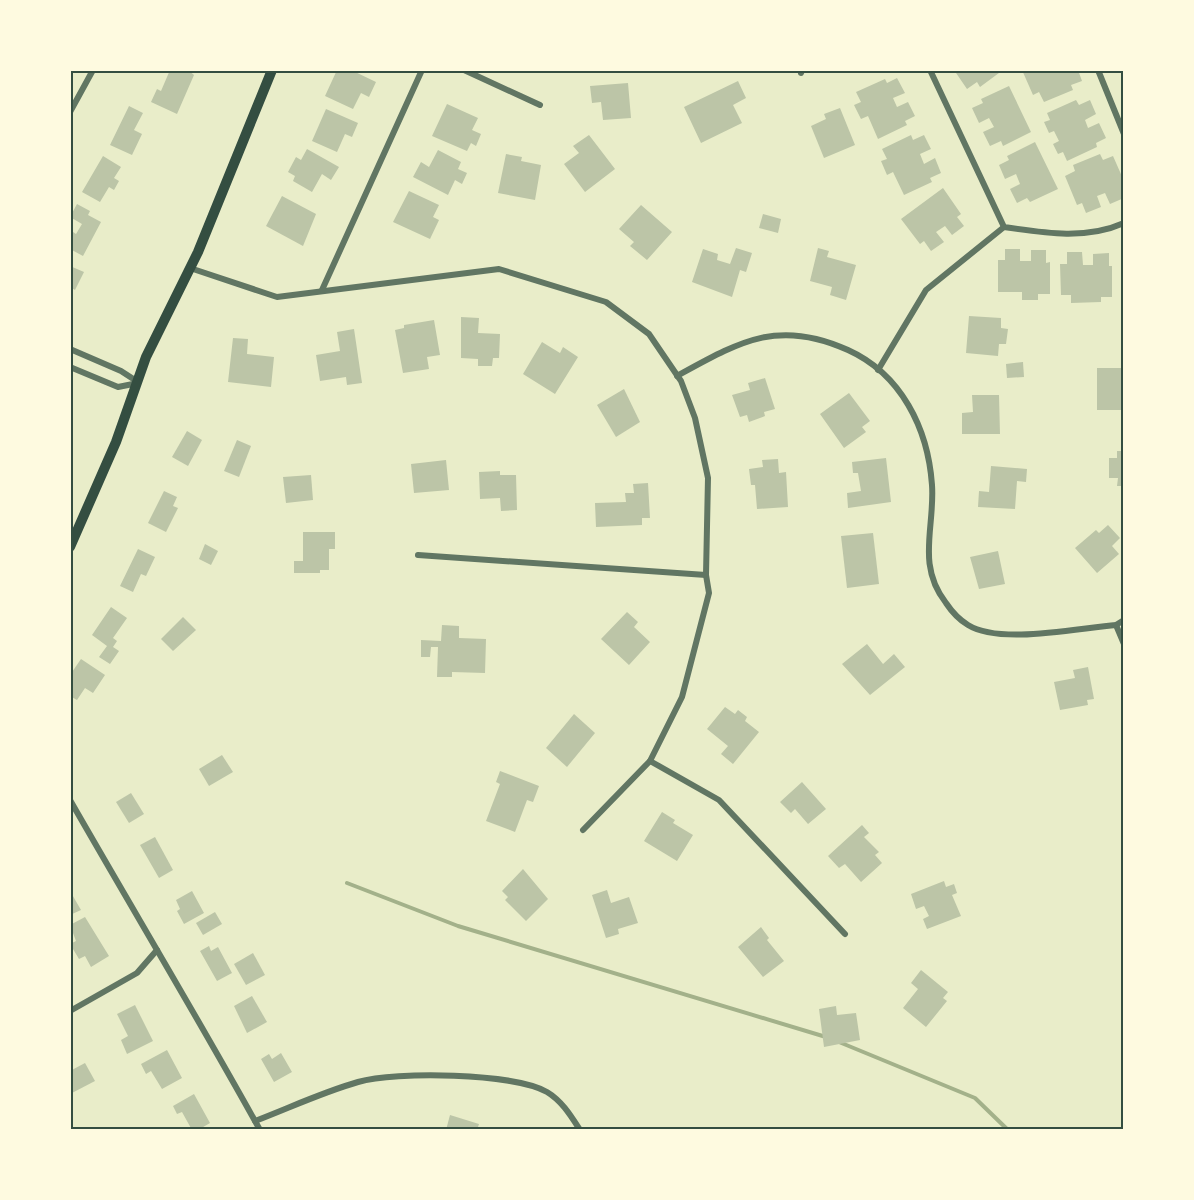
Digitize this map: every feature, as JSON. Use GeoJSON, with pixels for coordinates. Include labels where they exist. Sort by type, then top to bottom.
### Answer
{"type":"FeatureCollection","features":[{"type":"Feature","properties":{"kind":"main road"},"geometry":{"type":"LineString","coordinates":[[70,547],[116,442],[146,357],[189,268],[272,70]]}},
{"type":"Feature","properties":{"kind":"street"},"geometry":{"type":"LineString","coordinates":[[70,112],[93,70]]}},
{"type":"Feature","properties":{"kind":"street"},"geometry":{"type":"LineString","coordinates":[[322,290],[422,70]]}},
{"type":"Feature","properties":{"kind":"street"},"geometry":{"type":"LineString","coordinates":[[464,70],[540,105]]}},
{"type":"Feature","properties":{"kind":"street"},"geometry":{"type":"LineString","coordinates":[[930,70],[1004,227]]}},
{"type":"Feature","properties":{"kind":"street"},"geometry":{"type":"LineString","coordinates":[[1098,70],[1124,134]]}},
{"type":"Feature","properties":{"kind":"street"},"geometry":{"type":"LineString","coordinates":[[879,370],[926,290],[1004,227],[1052,234],[1085,233],[1106,231],[1124,223]]}},
{"type":"Feature","properties":{"kind":"street"},"geometry":{"type":"LineString","coordinates":[[189,268],[277,297],[499,269],[606,302],[649,334],[677,376],[695,418],[708,477],[706,575],[709,593],[682,697],[650,761],[583,830]]}},
{"type":"Feature","properties":{"kind":"street"},"geometry":{"type":"LineString","coordinates":[[677,376],[749,339],[792,335],[824,339],[856,353],[891,378],[924,433],[932,486],[928,564],[938,594],[957,618],[984,632],[1016,636],[1116,625],[1124,620]]}},
{"type":"Feature","properties":{"kind":"street"},"geometry":{"type":"LineString","coordinates":[[70,349],[122,370],[138,383]]}},
{"type":"Feature","properties":{"kind":"street"},"geometry":{"type":"LineString","coordinates":[[70,367],[118,387],[138,383]]}},
{"type":"Feature","properties":{"kind":"street"},"geometry":{"type":"LineString","coordinates":[[418,555],[706,575]]}},
{"type":"Feature","properties":{"kind":"street"},"geometry":{"type":"LineString","coordinates":[[1116,625],[1124,644]]}},
{"type":"Feature","properties":{"kind":"street"},"geometry":{"type":"LineString","coordinates":[[650,761],[718,800],[845,934]]}},
{"type":"Feature","properties":{"kind":"street"},"geometry":{"type":"LineString","coordinates":[[70,800],[186,996],[260,1130]]}},
{"type":"Feature","properties":{"kind":"street"},"geometry":{"type":"LineString","coordinates":[[70,1011],[137,973],[157,950]]}},
{"type":"Feature","properties":{"kind":"street"},"geometry":{"type":"LineString","coordinates":[[255,1121],[357,1082],[388,1076],[467,1076],[539,1089],[560,1101],[580,1130]]}},
{"type":"Feature","properties":{"kind":"building"},"geometry":{"type":"Polygon","coordinates":[[[170,70],[188,70],[194,75],[177,114],[151,102],[157,89],[161,91],[170,70]]]}},
{"type":"Feature","properties":{"kind":"building"},"geometry":{"type":"Polygon","coordinates":[[[337,70],[351,70],[376,82],[369,97],[361,93],[353,109],[325,96],[337,70]]]}},
{"type":"Feature","properties":{"kind":"building"},"geometry":{"type":"Polygon","coordinates":[[[954,70],[1003,70],[980,87],[977,82],[967,89],[954,70]]]}},
{"type":"Feature","properties":{"kind":"building"},"geometry":{"type":"Polygon","coordinates":[[[1022,70],[1078,70],[1082,81],[1071,85],[1073,90],[1044,102],[1039,92],[1033,95],[1022,70]]]}},
{"type":"Feature","properties":{"kind":"building"},"geometry":{"type":"Polygon","coordinates":[[[897,78],[905,93],[893,98],[897,107],[908,102],[915,116],[905,121],[907,125],[878,139],[868,116],[861,119],[854,105],[861,102],[856,92],[885,79],[887,83],[897,78]]]}},
{"type":"Feature","properties":{"kind":"building"},"geometry":{"type":"Polygon","coordinates":[[[738,81],[746,98],[733,105],[742,123],[701,143],[684,107],[738,81]]]}},
{"type":"Feature","properties":{"kind":"building"},"geometry":{"type":"Polygon","coordinates":[[[628,83],[631,118],[603,120],[601,102],[592,103],[590,86],[628,83]]]}},
{"type":"Feature","properties":{"kind":"building"},"geometry":{"type":"Polygon","coordinates":[[[1009,86],[1031,132],[1003,146],[1001,141],[990,146],[983,132],[994,127],[989,118],[979,123],[972,108],[983,103],[981,99],[1009,86]]]}},
{"type":"Feature","properties":{"kind":"building"},"geometry":{"type":"Polygon","coordinates":[[[1076,100],[1079,105],[1090,100],[1096,114],[1085,120],[1088,128],[1099,123],[1106,138],[1096,143],[1097,147],[1067,161],[1063,152],[1058,154],[1053,144],[1059,141],[1054,131],[1049,133],[1044,122],[1050,120],[1047,113],[1076,100]]]}},
{"type":"Feature","properties":{"kind":"building"},"geometry":{"type":"Polygon","coordinates":[[[447,104],[478,118],[472,130],[481,134],[476,146],[471,143],[467,151],[432,136],[447,104]]]}},
{"type":"Feature","properties":{"kind":"building"},"geometry":{"type":"Polygon","coordinates":[[[129,106],[143,113],[134,130],[142,134],[132,155],[110,145],[129,106]]]}},
{"type":"Feature","properties":{"kind":"building"},"geometry":{"type":"Polygon","coordinates":[[[840,108],[855,145],[824,158],[811,126],[826,119],[824,114],[840,108]]]}},
{"type":"Feature","properties":{"kind":"building"},"geometry":{"type":"Polygon","coordinates":[[[326,109],[358,123],[352,137],[345,134],[337,152],[312,141],[326,109]]]}},
{"type":"Feature","properties":{"kind":"building"},"geometry":{"type":"Polygon","coordinates":[[[589,135],[615,169],[585,192],[564,164],[579,153],[573,146],[589,135]]]}},
{"type":"Feature","properties":{"kind":"building"},"geometry":{"type":"Polygon","coordinates":[[[911,135],[913,140],[924,135],[931,149],[920,154],[924,164],[935,158],[941,173],[930,178],[932,182],[904,195],[893,172],[887,175],[881,161],[887,159],[882,149],[911,135]]]}},
{"type":"Feature","properties":{"kind":"building"},"geometry":{"type":"Polygon","coordinates":[[[1035,142],[1058,189],[1030,202],[1027,198],[1017,203],[1010,189],[1020,184],[1016,174],[1005,179],[999,165],[1009,160],[1007,156],[1035,142]]]}},
{"type":"Feature","properties":{"kind":"building"},"geometry":{"type":"Polygon","coordinates":[[[307,149],[339,167],[331,180],[322,174],[312,192],[293,181],[295,176],[288,172],[296,157],[301,160],[307,149]]]}},
{"type":"Feature","properties":{"kind":"building"},"geometry":{"type":"Polygon","coordinates":[[[438,150],[461,162],[458,169],[467,173],[462,184],[455,180],[448,195],[413,177],[421,162],[429,167],[438,150]]]}},
{"type":"Feature","properties":{"kind":"building"},"geometry":{"type":"Polygon","coordinates":[[[506,154],[522,157],[521,161],[541,165],[535,200],[498,193],[506,154]]]}},
{"type":"Feature","properties":{"kind":"building"},"geometry":{"type":"Polygon","coordinates":[[[1100,154],[1103,160],[1113,156],[1124,181],[1121,187],[1124,198],[1110,204],[1105,193],[1097,196],[1101,207],[1086,213],[1082,203],[1077,205],[1065,176],[1075,171],[1073,165],[1100,154]]]}},
{"type":"Feature","properties":{"kind":"building"},"geometry":{"type":"Polygon","coordinates":[[[103,156],[121,167],[114,178],[119,181],[114,190],[109,187],[100,202],[82,192],[103,156]]]}},
{"type":"Feature","properties":{"kind":"building"},"geometry":{"type":"Polygon","coordinates":[[[943,188],[961,214],[957,217],[964,226],[952,235],[945,226],[936,232],[944,242],[931,251],[924,241],[920,244],[901,219],[943,188]]]}},
{"type":"Feature","properties":{"kind":"building"},"geometry":{"type":"Polygon","coordinates":[[[409,191],[439,205],[433,217],[439,220],[430,239],[393,222],[409,191]]]}},
{"type":"Feature","properties":{"kind":"building"},"geometry":{"type":"Polygon","coordinates":[[[282,196],[316,214],[303,246],[266,226],[282,196]]]}},
{"type":"Feature","properties":{"kind":"building"},"geometry":{"type":"Polygon","coordinates":[[[77,204],[90,211],[88,215],[101,222],[83,256],[70,249],[70,230],[76,234],[82,224],[70,217],[77,204]]]}},
{"type":"Feature","properties":{"kind":"building"},"geometry":{"type":"Polygon","coordinates":[[[641,205],[672,232],[647,260],[630,246],[634,242],[619,229],[641,205]]]}},
{"type":"Feature","properties":{"kind":"building"},"geometry":{"type":"Polygon","coordinates":[[[763,214],[781,219],[778,233],[759,228],[763,214]]]}},
{"type":"Feature","properties":{"kind":"building"},"geometry":{"type":"Polygon","coordinates":[[[736,248],[752,253],[746,272],[740,270],[732,297],[692,282],[703,249],[718,254],[717,260],[730,264],[736,248]]]}},
{"type":"Feature","properties":{"kind":"building"},"geometry":{"type":"Polygon","coordinates":[[[818,248],[829,251],[827,257],[856,265],[846,300],[830,295],[832,287],[810,281],[818,248]]]}},
{"type":"Feature","properties":{"kind":"building"},"geometry":{"type":"Polygon","coordinates":[[[1005,249],[1020,249],[1020,261],[1031,261],[1031,250],[1046,250],[1046,263],[1050,262],[1050,294],[1038,294],[1038,300],[1022,300],[1022,292],[998,292],[998,260],[1005,260],[1005,249]]]}},
{"type":"Feature","properties":{"kind":"building"},"geometry":{"type":"Polygon","coordinates":[[[1067,252],[1082,252],[1083,265],[1093,265],[1093,254],[1109,253],[1109,266],[1112,266],[1112,297],[1101,297],[1101,302],[1071,303],[1071,295],[1061,295],[1060,264],[1067,264],[1067,252]]]}},
{"type":"Feature","properties":{"kind":"building"},"geometry":{"type":"Polygon","coordinates":[[[70,266],[84,272],[75,290],[70,287],[70,266]]]}},
{"type":"Feature","properties":{"kind":"building"},"geometry":{"type":"Polygon","coordinates":[[[969,316],[1001,318],[1001,328],[1008,329],[1006,344],[999,344],[998,356],[966,353],[969,316]]]}},
{"type":"Feature","properties":{"kind":"building"},"geometry":{"type":"Polygon","coordinates":[[[461,317],[479,318],[478,333],[500,334],[499,358],[493,358],[492,366],[478,366],[478,359],[461,358],[461,317]]]}},
{"type":"Feature","properties":{"kind":"building"},"geometry":{"type":"Polygon","coordinates":[[[434,320],[440,355],[427,357],[429,369],[403,373],[395,330],[404,328],[404,325],[434,320]]]}},
{"type":"Feature","properties":{"kind":"building"},"geometry":{"type":"Polygon","coordinates":[[[354,329],[362,383],[347,385],[346,377],[320,381],[316,355],[340,351],[337,332],[354,329]]]}},
{"type":"Feature","properties":{"kind":"building"},"geometry":{"type":"Polygon","coordinates":[[[233,338],[248,339],[247,354],[274,357],[271,387],[228,382],[233,338]]]}},
{"type":"Feature","properties":{"kind":"building"},"geometry":{"type":"Polygon","coordinates":[[[542,342],[560,353],[563,347],[578,357],[555,394],[523,374],[542,342]]]}},
{"type":"Feature","properties":{"kind":"building"},"geometry":{"type":"Polygon","coordinates":[[[1023,362],[1024,377],[1007,378],[1006,364],[1023,362]]]}},
{"type":"Feature","properties":{"kind":"building"},"geometry":{"type":"Polygon","coordinates":[[[1097,368],[1124,368],[1124,410],[1097,410],[1097,368]]]}},
{"type":"Feature","properties":{"kind":"building"},"geometry":{"type":"Polygon","coordinates":[[[765,378],[775,409],[764,412],[765,416],[749,422],[747,415],[740,417],[732,395],[750,390],[748,383],[765,378]]]}},
{"type":"Feature","properties":{"kind":"building"},"geometry":{"type":"Polygon","coordinates":[[[624,389],[640,422],[616,437],[597,405],[624,389]]]}},
{"type":"Feature","properties":{"kind":"building"},"geometry":{"type":"Polygon","coordinates":[[[849,393],[870,421],[862,427],[866,432],[844,448],[820,414],[849,393]]]}},
{"type":"Feature","properties":{"kind":"building"},"geometry":{"type":"Polygon","coordinates":[[[972,395],[999,395],[1000,434],[962,434],[962,413],[973,412],[972,395]]]}},
{"type":"Feature","properties":{"kind":"building"},"geometry":{"type":"Polygon","coordinates":[[[187,431],[202,440],[188,466],[172,457],[187,431]]]}},
{"type":"Feature","properties":{"kind":"building"},"geometry":{"type":"Polygon","coordinates":[[[237,440],[251,446],[239,477],[224,471],[237,440]]]}},
{"type":"Feature","properties":{"kind":"building"},"geometry":{"type":"Polygon","coordinates":[[[1117,451],[1124,451],[1124,486],[1117,486],[1118,478],[1109,478],[1109,458],[1117,458],[1117,451]]]}},
{"type":"Feature","properties":{"kind":"building"},"geometry":{"type":"Polygon","coordinates":[[[886,458],[891,502],[848,508],[847,493],[861,491],[858,473],[853,473],[852,462],[886,458]]]}},
{"type":"Feature","properties":{"kind":"building"},"geometry":{"type":"Polygon","coordinates":[[[778,459],[779,473],[786,472],[788,507],[757,509],[755,485],[751,485],[749,469],[763,467],[762,460],[778,459]]]}},
{"type":"Feature","properties":{"kind":"building"},"geometry":{"type":"Polygon","coordinates":[[[446,460],[449,490],[414,493],[411,464],[446,460]]]}},
{"type":"Feature","properties":{"kind":"building"},"geometry":{"type":"Polygon","coordinates":[[[991,466],[1027,469],[1026,482],[1017,481],[1015,509],[978,507],[979,491],[989,492],[991,466]]]}},
{"type":"Feature","properties":{"kind":"building"},"geometry":{"type":"Polygon","coordinates":[[[500,471],[500,475],[516,475],[517,510],[501,511],[500,498],[480,499],[479,472],[500,471]]]}},
{"type":"Feature","properties":{"kind":"building"},"geometry":{"type":"Polygon","coordinates":[[[311,475],[313,500],[286,503],[283,477],[311,475]]]}},
{"type":"Feature","properties":{"kind":"building"},"geometry":{"type":"Polygon","coordinates":[[[648,483],[650,518],[642,518],[642,525],[596,527],[595,503],[626,502],[625,493],[634,493],[633,484],[648,483]]]}},
{"type":"Feature","properties":{"kind":"building"},"geometry":{"type":"Polygon","coordinates":[[[164,491],[177,497],[173,506],[178,508],[166,532],[148,523],[164,491]]]}},
{"type":"Feature","properties":{"kind":"building"},"geometry":{"type":"Polygon","coordinates":[[[1108,525],[1120,538],[1112,546],[1119,554],[1097,573],[1075,548],[1096,530],[1099,533],[1108,525]]]}},
{"type":"Feature","properties":{"kind":"building"},"geometry":{"type":"Polygon","coordinates":[[[303,532],[335,532],[335,549],[329,549],[329,570],[320,570],[320,573],[294,573],[294,561],[303,561],[303,532]]]}},
{"type":"Feature","properties":{"kind":"building"},"geometry":{"type":"Polygon","coordinates":[[[873,533],[879,584],[847,588],[841,536],[873,533]]]}},
{"type":"Feature","properties":{"kind":"building"},"geometry":{"type":"Polygon","coordinates":[[[205,544],[218,551],[211,565],[199,559],[205,544]]]}},
{"type":"Feature","properties":{"kind":"building"},"geometry":{"type":"Polygon","coordinates":[[[138,549],[155,557],[146,576],[141,574],[133,592],[120,586],[138,549]]]}},
{"type":"Feature","properties":{"kind":"building"},"geometry":{"type":"Polygon","coordinates":[[[998,551],[1005,584],[979,589],[970,557],[998,551]]]}},
{"type":"Feature","properties":{"kind":"building"},"geometry":{"type":"Polygon","coordinates":[[[111,607],[127,618],[113,638],[117,641],[113,647],[119,651],[110,664],[99,657],[107,646],[92,635],[111,607]]]}},
{"type":"Feature","properties":{"kind":"building"},"geometry":{"type":"Polygon","coordinates":[[[627,612],[638,622],[634,627],[650,642],[629,665],[601,639],[627,612]]]}},
{"type":"Feature","properties":{"kind":"building"},"geometry":{"type":"Polygon","coordinates":[[[183,617],[196,630],[173,651],[161,639],[183,617]]]}},
{"type":"Feature","properties":{"kind":"building"},"geometry":{"type":"Polygon","coordinates":[[[442,625],[459,626],[459,638],[486,639],[485,673],[452,672],[452,677],[437,677],[438,647],[431,647],[430,657],[421,657],[421,640],[441,641],[442,625]]]}},
{"type":"Feature","properties":{"kind":"building"},"geometry":{"type":"Polygon","coordinates":[[[867,644],[883,664],[894,654],[905,667],[870,695],[842,664],[867,644]]]}},
{"type":"Feature","properties":{"kind":"building"},"geometry":{"type":"Polygon","coordinates":[[[81,659],[105,675],[93,693],[85,688],[77,700],[70,696],[70,675],[81,659]]]}},
{"type":"Feature","properties":{"kind":"building"},"geometry":{"type":"Polygon","coordinates":[[[1088,667],[1094,699],[1087,700],[1088,705],[1060,710],[1054,682],[1075,678],[1073,670],[1088,667]]]}},
{"type":"Feature","properties":{"kind":"building"},"geometry":{"type":"Polygon","coordinates":[[[725,707],[735,714],[738,710],[747,717],[745,721],[759,732],[733,764],[721,754],[728,746],[707,729],[725,707]]]}},
{"type":"Feature","properties":{"kind":"building"},"geometry":{"type":"Polygon","coordinates":[[[574,714],[595,733],[567,767],[546,748],[574,714]]]}},
{"type":"Feature","properties":{"kind":"building"},"geometry":{"type":"Polygon","coordinates":[[[222,755],[233,772],[209,786],[199,769],[222,755]]]}},
{"type":"Feature","properties":{"kind":"building"},"geometry":{"type":"Polygon","coordinates":[[[500,771],[539,786],[533,802],[527,800],[515,832],[486,821],[500,784],[496,782],[500,771]]]}},
{"type":"Feature","properties":{"kind":"building"},"geometry":{"type":"Polygon","coordinates":[[[802,782],[826,809],[808,824],[795,809],[791,813],[780,802],[802,782]]]}},
{"type":"Feature","properties":{"kind":"building"},"geometry":{"type":"Polygon","coordinates":[[[131,793],[144,814],[129,823],[116,802],[131,793]]]}},
{"type":"Feature","properties":{"kind":"building"},"geometry":{"type":"Polygon","coordinates":[[[662,812],[675,820],[673,823],[693,835],[677,861],[644,841],[662,812]]]}},
{"type":"Feature","properties":{"kind":"building"},"geometry":{"type":"Polygon","coordinates":[[[862,825],[869,833],[864,837],[879,852],[875,855],[882,863],[861,882],[845,864],[839,868],[828,856],[862,825]]]}},
{"type":"Feature","properties":{"kind":"building"},"geometry":{"type":"Polygon","coordinates":[[[155,837],[173,870],[159,878],[140,845],[155,837]]]}},
{"type":"Feature","properties":{"kind":"building"},"geometry":{"type":"Polygon","coordinates":[[[523,869],[548,899],[526,921],[505,900],[508,897],[502,891],[523,869]]]}},
{"type":"Feature","properties":{"kind":"building"},"geometry":{"type":"Polygon","coordinates":[[[944,881],[946,887],[954,884],[957,893],[952,895],[961,916],[927,929],[923,919],[929,916],[924,906],[916,909],[911,894],[944,881]]]}},
{"type":"Feature","properties":{"kind":"building"},"geometry":{"type":"Polygon","coordinates":[[[607,890],[611,903],[629,897],[638,923],[618,929],[619,934],[606,938],[592,895],[607,890]]]}},
{"type":"Feature","properties":{"kind":"building"},"geometry":{"type":"Polygon","coordinates":[[[70,891],[81,910],[70,915],[70,891]]]}},
{"type":"Feature","properties":{"kind":"building"},"geometry":{"type":"Polygon","coordinates":[[[192,891],[204,913],[184,924],[177,911],[180,909],[176,900],[192,891]]]}},
{"type":"Feature","properties":{"kind":"building"},"geometry":{"type":"Polygon","coordinates":[[[215,912],[222,924],[203,935],[196,923],[215,912]]]}},
{"type":"Feature","properties":{"kind":"building"},"geometry":{"type":"Polygon","coordinates":[[[85,917],[109,956],[91,967],[85,956],[79,959],[70,944],[76,941],[70,925],[85,917]]]}},
{"type":"Feature","properties":{"kind":"building"},"geometry":{"type":"Polygon","coordinates":[[[761,927],[769,938],[767,940],[784,961],[763,977],[738,947],[761,927]]]}},
{"type":"Feature","properties":{"kind":"building"},"geometry":{"type":"Polygon","coordinates":[[[209,946],[211,951],[218,947],[232,973],[217,981],[200,951],[209,946]]]}},
{"type":"Feature","properties":{"kind":"building"},"geometry":{"type":"Polygon","coordinates":[[[253,953],[265,975],[246,985],[234,964],[253,953]]]}},
{"type":"Feature","properties":{"kind":"building"},"geometry":{"type":"Polygon","coordinates":[[[921,970],[948,992],[943,998],[947,1001],[926,1027],[903,1008],[918,989],[911,983],[921,970]]]}},
{"type":"Feature","properties":{"kind":"building"},"geometry":{"type":"Polygon","coordinates":[[[252,996],[267,1022],[247,1033],[234,1006],[252,996]]]}},
{"type":"Feature","properties":{"kind":"building"},"geometry":{"type":"Polygon","coordinates":[[[135,1005],[153,1041],[127,1054],[121,1040],[128,1036],[117,1014],[135,1005]]]}},
{"type":"Feature","properties":{"kind":"building"},"geometry":{"type":"Polygon","coordinates":[[[836,1006],[837,1015],[856,1013],[860,1040],[824,1047],[819,1009],[836,1006]]]}},
{"type":"Feature","properties":{"kind":"building"},"geometry":{"type":"Polygon","coordinates":[[[167,1050],[182,1078],[162,1089],[151,1071],[146,1074],[141,1064],[167,1050]]]}},
{"type":"Feature","properties":{"kind":"building"},"geometry":{"type":"Polygon","coordinates":[[[281,1053],[292,1072],[274,1082],[261,1059],[269,1054],[272,1059],[281,1053]]]}},
{"type":"Feature","properties":{"kind":"building"},"geometry":{"type":"Polygon","coordinates":[[[85,1063],[95,1081],[70,1094],[70,1071],[85,1063]]]}},
{"type":"Feature","properties":{"kind":"building"},"geometry":{"type":"Polygon","coordinates":[[[194,1094],[210,1123],[198,1130],[192,1130],[182,1112],[177,1114],[173,1106],[194,1094]]]}},
{"type":"Feature","properties":{"kind":"building"},"geometry":{"type":"Polygon","coordinates":[[[450,1115],[479,1124],[477,1130],[446,1130],[450,1115]]]}},
{"type":"Feature","properties":{"kind":"waterway"},"geometry":{"type":"LineString","coordinates":[[347,883],[458,926],[826,1037]]}},
{"type":"Feature","properties":{"kind":"waterway"},"geometry":{"type":"LineString","coordinates":[[839,1042],[975,1098],[1008,1130]]}}]}
